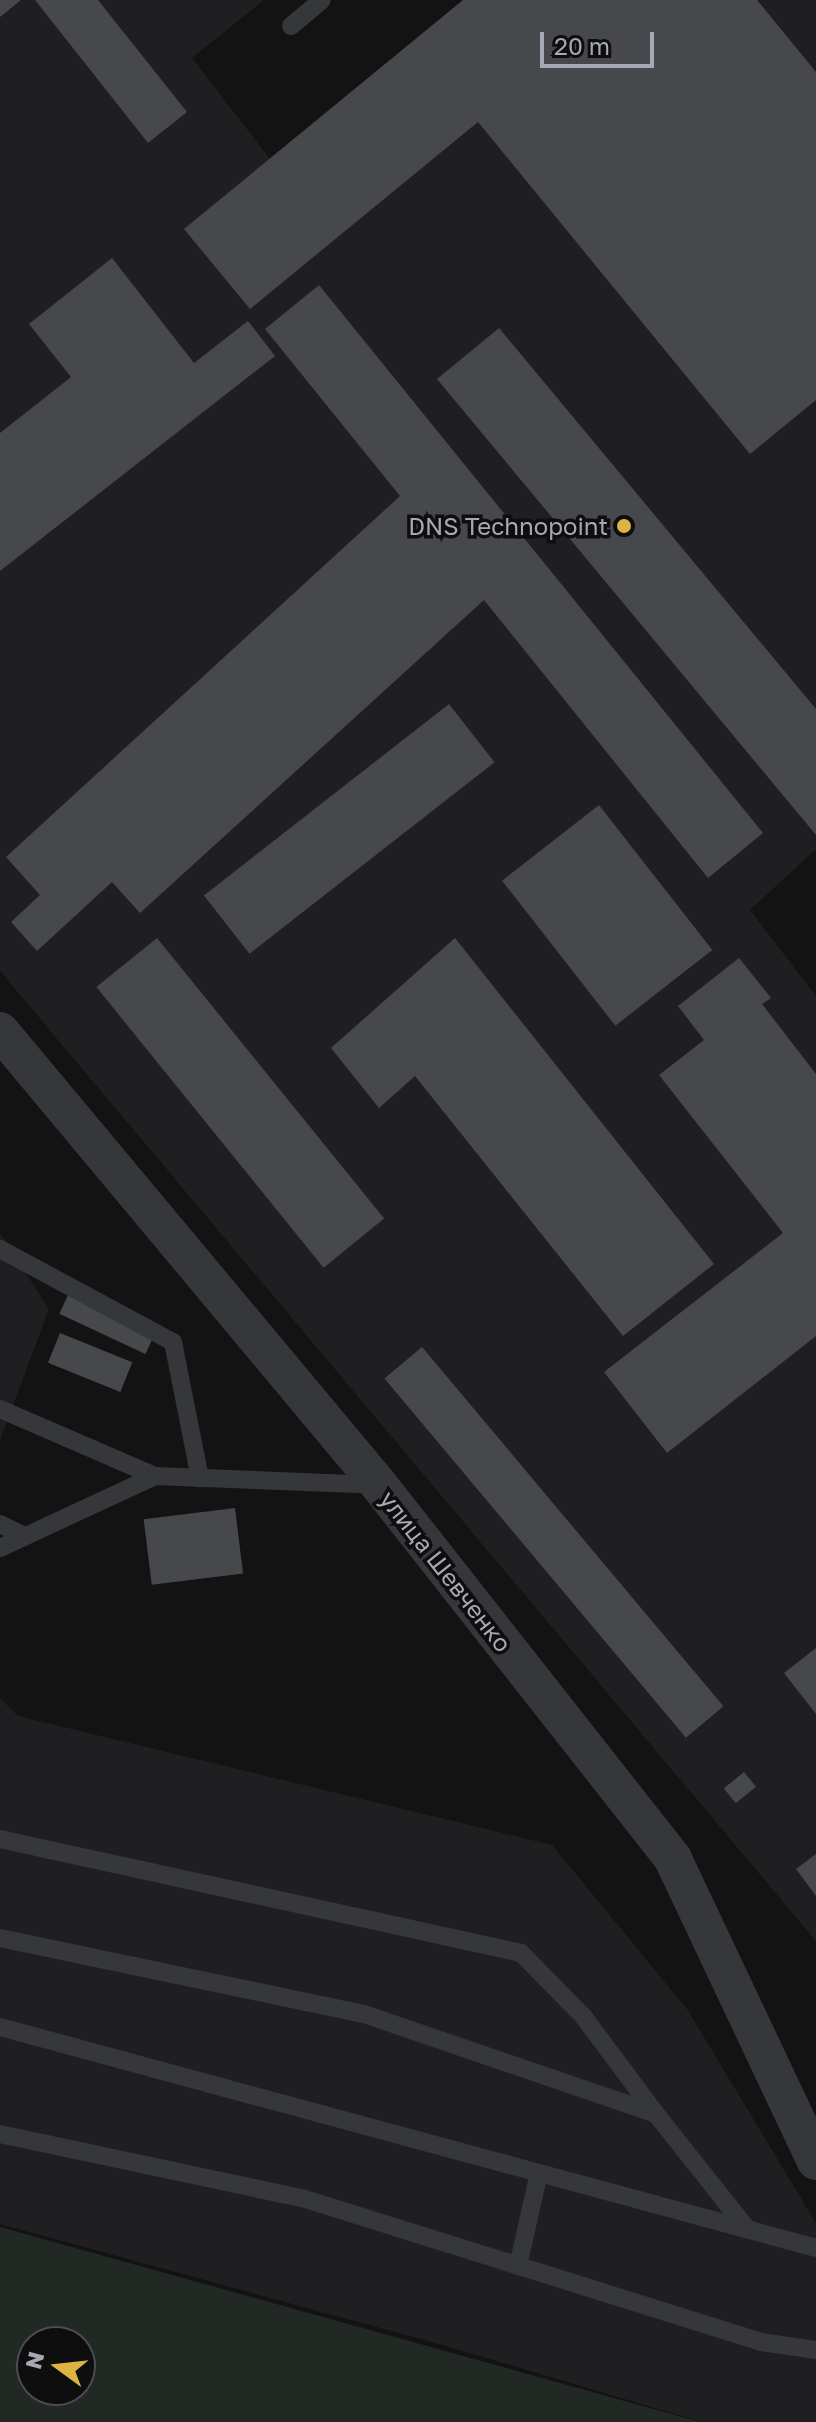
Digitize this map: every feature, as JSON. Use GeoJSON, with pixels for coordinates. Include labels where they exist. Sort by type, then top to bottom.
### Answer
{"type":"FeatureCollection","features":[{"type":"Feature","properties":{"kind":"street","name":"улица Шевченко"},"geometry":{"type":"LineString","coordinates":[[0,1031],[379,1485],[673,1859],[816,2161]]}},
{"type":"Feature","properties":{"kind":"lane"},"geometry":{"type":"LineString","coordinates":[[291,26],[322,0]]}},
{"type":"Feature","properties":{"kind":"lane"},"geometry":{"type":"LineString","coordinates":[[0,1249],[173,1342],[200,1478]]}},
{"type":"Feature","properties":{"kind":"lane"},"geometry":{"type":"LineString","coordinates":[[0,1409],[155,1476],[379,1485]]}},
{"type":"Feature","properties":{"kind":"lane"},"geometry":{"type":"LineString","coordinates":[[0,1548],[155,1476]]}},
{"type":"Feature","properties":{"kind":"lane"},"geometry":{"type":"LineString","coordinates":[[0,1524],[25,1536]]}},
{"type":"Feature","properties":{"kind":"lane"},"geometry":{"type":"LineString","coordinates":[[0,1839],[521,1953],[583,2016],[747,2229]]}},
{"type":"Feature","properties":{"kind":"lane"},"geometry":{"type":"LineString","coordinates":[[0,1938],[364,2014],[656,2114]]}},
{"type":"Feature","properties":{"kind":"lane"},"geometry":{"type":"LineString","coordinates":[[0,2027],[816,2248]]}},
{"type":"Feature","properties":{"kind":"lane"},"geometry":{"type":"LineString","coordinates":[[0,2134],[302,2198],[761,2342],[816,2350]]}},
{"type":"Feature","properties":{"kind":"lane"},"geometry":{"type":"LineString","coordinates":[[518,2266],[539,2173]]}},
{"type":"Feature","properties":{"kind":"shaded area"},"geometry":{"type":"Polygon","coordinates":[[[0,0],[264,0],[192,58],[270,159],[463,0],[816,0],[816,849],[750,910],[816,996],[816,1941],[0,971],[0,0]]]}},
{"type":"Feature","properties":{"kind":"shaded area"},"geometry":{"type":"Polygon","coordinates":[[[0,1233],[49,1309],[0,1440],[0,1233]]]}},
{"type":"Feature","properties":{"kind":"shaded area"},"geometry":{"type":"Polygon","coordinates":[[[0,1698],[18,1716],[552,1845],[687,2009],[816,2223],[816,2422],[702,2422],[443,2345],[0,2224],[0,1698]]]}},
{"type":"Feature","properties":{"kind":"shaded area"},"geometry":{"type":"Polygon","coordinates":[[[0,2227],[700,2422],[0,2422],[0,2227]]]}},
{"type":"Feature","properties":{"kind":"building"},"geometry":{"type":"Polygon","coordinates":[[[0,0],[21,0],[0,17],[0,0]]]}},
{"type":"Feature","properties":{"kind":"building"},"geometry":{"type":"Polygon","coordinates":[[[35,0],[98,0],[187,112],[148,143],[35,0]]]}},
{"type":"Feature","properties":{"kind":"building"},"geometry":{"type":"Polygon","coordinates":[[[463,0],[757,0],[816,72],[816,400],[750,454],[478,122],[250,309],[184,229],[463,0]]]}},
{"type":"Feature","properties":{"kind":"building"},"geometry":{"type":"Polygon","coordinates":[[[112,258],[194,363],[248,321],[275,356],[0,571],[0,433],[71,377],[29,324],[112,258]]]}},
{"type":"Feature","properties":{"kind":"building"},"geometry":{"type":"Polygon","coordinates":[[[319,285],[763,833],[708,878],[484,600],[140,913],[112,882],[37,951],[11,922],[40,895],[6,857],[400,496],[265,329],[319,285]]]}},
{"type":"Feature","properties":{"kind":"building"},"geometry":{"type":"Polygon","coordinates":[[[499,328],[816,709],[816,835],[437,379],[499,328]]]}},
{"type":"Feature","properties":{"kind":"building"},"geometry":{"type":"Polygon","coordinates":[[[449,704],[495,762],[249,954],[204,895],[449,704]]]}},
{"type":"Feature","properties":{"kind":"building"},"geometry":{"type":"Polygon","coordinates":[[[599,805],[712,950],[615,1026],[502,881],[599,805]]]}},
{"type":"Feature","properties":{"kind":"building"},"geometry":{"type":"Polygon","coordinates":[[[157,938],[384,1219],[324,1268],[96,987],[157,938]]]}},
{"type":"Feature","properties":{"kind":"building"},"geometry":{"type":"Polygon","coordinates":[[[455,938],[714,1264],[623,1336],[415,1076],[379,1108],[331,1048],[455,938]]]}},
{"type":"Feature","properties":{"kind":"building"},"geometry":{"type":"Polygon","coordinates":[[[739,958],[771,998],[762,1004],[816,1074],[816,1336],[667,1453],[604,1372],[783,1233],[659,1075],[704,1040],[678,1006],[739,958]]]}},
{"type":"Feature","properties":{"kind":"building"},"geometry":{"type":"Polygon","coordinates":[[[69,1293],[155,1333],[145,1354],[59,1314],[69,1293]]]}},
{"type":"Feature","properties":{"kind":"building"},"geometry":{"type":"Polygon","coordinates":[[[60,1333],[132,1362],[120,1392],[48,1363],[60,1333]]]}},
{"type":"Feature","properties":{"kind":"building"},"geometry":{"type":"Polygon","coordinates":[[[422,1347],[723,1706],[686,1738],[384,1378],[422,1347]]]}},
{"type":"Feature","properties":{"kind":"building"},"geometry":{"type":"Polygon","coordinates":[[[235,1508],[243,1574],[152,1585],[144,1519],[235,1508]]]}},
{"type":"Feature","properties":{"kind":"building"},"geometry":{"type":"Polygon","coordinates":[[[816,1648],[816,1714],[784,1673],[816,1648]]]}},
{"type":"Feature","properties":{"kind":"building"},"geometry":{"type":"Polygon","coordinates":[[[744,1772],[756,1787],[736,1803],[724,1788],[744,1772]]]}},
{"type":"Feature","properties":{"kind":"building"},"geometry":{"type":"Polygon","coordinates":[[[816,1854],[816,1896],[796,1869],[816,1854]]]}},
{"type":"Feature","properties":{"kind":"place","name":"DNS Technopoint"},"geometry":{"type":"Point","coordinates":[624,526]}}]}
